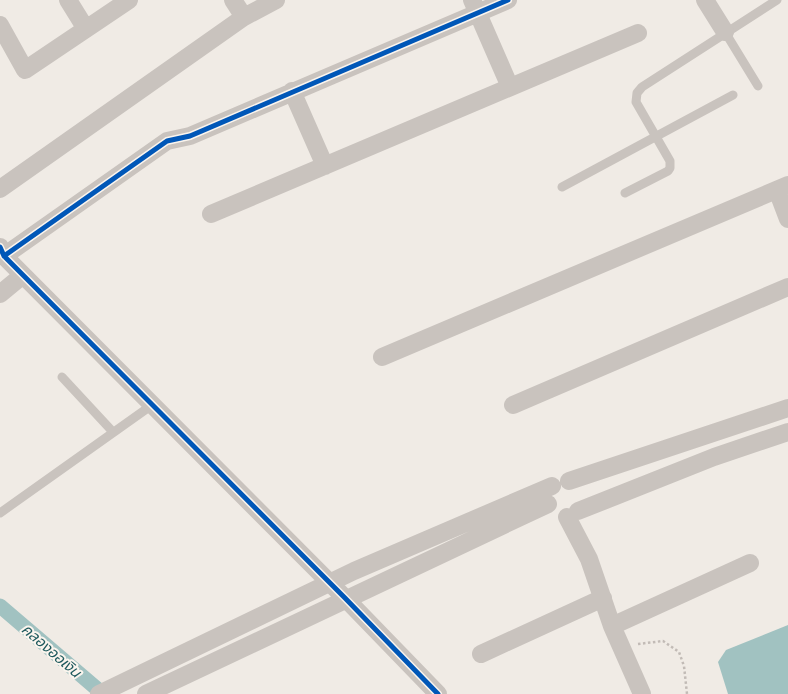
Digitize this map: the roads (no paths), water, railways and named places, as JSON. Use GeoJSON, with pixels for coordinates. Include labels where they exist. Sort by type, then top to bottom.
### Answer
{"type":"FeatureCollection","features":[{"type":"Feature","properties":{"kind":"street"},"geometry":{"type":"LineString","coordinates":[[68,0],[86,29]]}},
{"type":"Feature","properties":{"kind":"street"},"geometry":{"type":"LineString","coordinates":[[0,25],[25,70],[130,0]]}},
{"type":"Feature","properties":{"kind":"street"},"geometry":{"type":"LineString","coordinates":[[234,0],[244,17]]}},
{"type":"Feature","properties":{"kind":"street"},"geometry":{"type":"LineString","coordinates":[[0,189],[244,17],[276,0]]}},
{"type":"Feature","properties":{"kind":"street"},"geometry":{"type":"LineString","coordinates":[[438,694],[23,275],[2,251],[167,141],[190,136],[292,92],[475,6],[508,0]]}},
{"type":"Feature","properties":{"kind":"street"},"geometry":{"type":"LineString","coordinates":[[705,0],[725,32]]}},
{"type":"Feature","properties":{"kind":"street"},"geometry":{"type":"LineString","coordinates":[[475,6],[510,87]]}},
{"type":"Feature","properties":{"kind":"street"},"geometry":{"type":"LineString","coordinates":[[211,214],[638,33]]}},
{"type":"Feature","properties":{"kind":"street"},"geometry":{"type":"LineString","coordinates":[[292,92],[325,166]]}},
{"type":"Feature","properties":{"kind":"street"},"geometry":{"type":"LineString","coordinates":[[382,356],[782,188],[788,219]]}},
{"type":"Feature","properties":{"kind":"street"},"geometry":{"type":"LineString","coordinates":[[0,294],[23,275]]}},
{"type":"Feature","properties":{"kind":"street"},"geometry":{"type":"LineString","coordinates":[[512,405],[788,287]]}},
{"type":"Feature","properties":{"kind":"street"},"geometry":{"type":"LineString","coordinates":[[99,694],[328,583],[557,483],[569,481],[788,408]]}},
{"type":"Feature","properties":{"kind":"street"},"geometry":{"type":"LineString","coordinates":[[552,486],[548,492],[548,504],[555,514],[560,516],[572,514],[714,457],[788,432]]}},
{"type":"Feature","properties":{"kind":"street"},"geometry":{"type":"LineString","coordinates":[[569,481],[579,488],[582,494],[581,506],[572,514]]}},
{"type":"Feature","properties":{"kind":"street"},"geometry":{"type":"LineString","coordinates":[[146,694],[175,688],[345,598],[548,504]]}},
{"type":"Feature","properties":{"kind":"street"},"geometry":{"type":"LineString","coordinates":[[572,514],[612,626],[642,694]]}},
{"type":"Feature","properties":{"kind":"street"},"geometry":{"type":"LineString","coordinates":[[612,626],[750,563]]}},
{"type":"Feature","properties":{"kind":"street"},"geometry":{"type":"LineString","coordinates":[[481,654],[603,598]]}},
{"type":"Feature","properties":{"kind":"street"},"geometry":{"type":"LineString","coordinates":[[161,663],[175,688]]}},
{"type":"Feature","properties":{"kind":"lane"},"geometry":{"type":"LineString","coordinates":[[626,193],[668,172],[670,168],[670,160],[636,102],[637,93],[642,87],[777,0]]}},
{"type":"Feature","properties":{"kind":"lane"},"geometry":{"type":"LineString","coordinates":[[725,32],[758,86]]}},
{"type":"Feature","properties":{"kind":"lane"},"geometry":{"type":"LineString","coordinates":[[562,187],[733,95]]}},
{"type":"Feature","properties":{"kind":"lane"},"geometry":{"type":"LineString","coordinates":[[62,377],[113,432]]}},
{"type":"Feature","properties":{"kind":"lane"},"geometry":{"type":"LineString","coordinates":[[0,513],[152,405]]}},
{"type":"Feature","properties":{"kind":"water"},"geometry":{"type":"Polygon","coordinates":[[[788,625],[788,694],[728,694],[718,662],[726,650],[788,625]]]}},
{"type":"Feature","properties":{"kind":"waterway","name":"คลองออเงิน"},"geometry":{"type":"LineString","coordinates":[[0,606],[103,694]]}}]}
